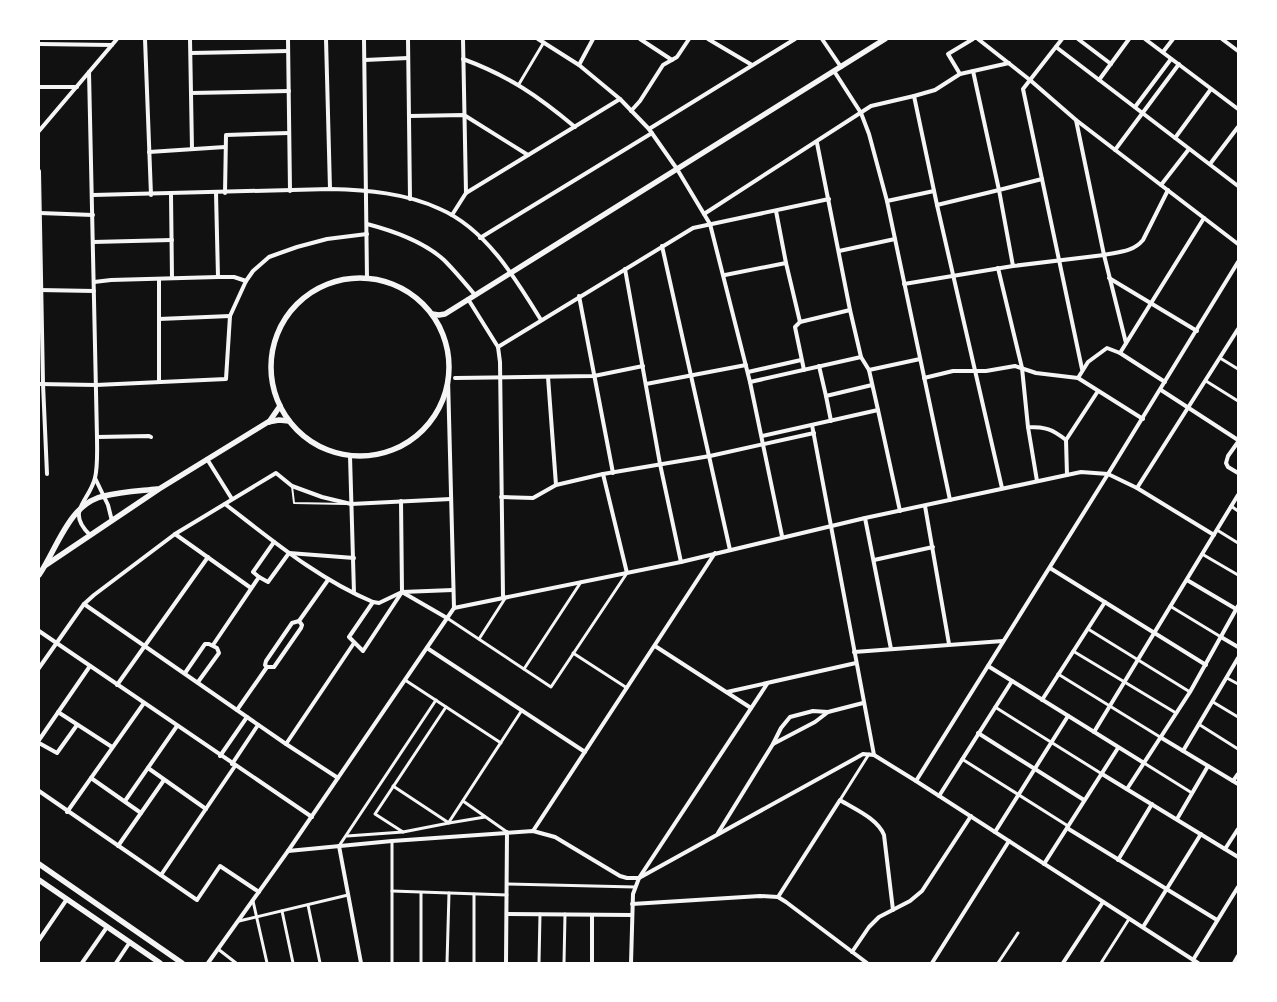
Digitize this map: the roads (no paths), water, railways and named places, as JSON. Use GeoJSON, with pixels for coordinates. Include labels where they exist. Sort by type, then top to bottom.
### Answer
{"type":"FeatureCollection","features":[{"type":"Feature","properties":{"kind":"street"},"geometry":{"type":"LineString","coordinates":[[39,131],[117,39]]}},
{"type":"Feature","properties":{"kind":"street"},"geometry":{"type":"LineString","coordinates":[[145,39],[151,195]]}},
{"type":"Feature","properties":{"kind":"street"},"geometry":{"type":"LineString","coordinates":[[190,39],[192,149]]}},
{"type":"Feature","properties":{"kind":"street"},"geometry":{"type":"LineString","coordinates":[[288,39],[290,191]]}},
{"type":"Feature","properties":{"kind":"street"},"geometry":{"type":"LineString","coordinates":[[326,39],[330,189]]}},
{"type":"Feature","properties":{"kind":"street"},"geometry":{"type":"LineString","coordinates":[[364,39],[367,278]]}},
{"type":"Feature","properties":{"kind":"street"},"geometry":{"type":"LineString","coordinates":[[408,39],[410,199]]}},
{"type":"Feature","properties":{"kind":"street"},"geometry":{"type":"LineString","coordinates":[[463,39],[466,194]]}},
{"type":"Feature","properties":{"kind":"street"},"geometry":{"type":"LineString","coordinates":[[538,39],[545,41],[578,65],[620,99],[649,129],[677,169],[710,224],[725,275],[748,372],[782,536]]}},
{"type":"Feature","properties":{"kind":"street"},"geometry":{"type":"LineString","coordinates":[[578,65],[593,39]]}},
{"type":"Feature","properties":{"kind":"street"},"geometry":{"type":"LineString","coordinates":[[640,39],[672,60]]}},
{"type":"Feature","properties":{"kind":"street"},"geometry":{"type":"LineString","coordinates":[[631,111],[640,102],[663,65],[672,60],[681,52],[689,39]]}},
{"type":"Feature","properties":{"kind":"street"},"geometry":{"type":"LineString","coordinates":[[708,39],[752,65]]}},
{"type":"Feature","properties":{"kind":"street"},"geometry":{"type":"LineString","coordinates":[[649,129],[795,39]]}},
{"type":"Feature","properties":{"kind":"street"},"geometry":{"type":"LineString","coordinates":[[822,39],[841,67]]}},
{"type":"Feature","properties":{"kind":"street"},"geometry":{"type":"LineString","coordinates":[[432,314],[445,314],[510,272],[886,39]]}},
{"type":"Feature","properties":{"kind":"street"},"geometry":{"type":"LineString","coordinates":[[960,74],[948,54],[973,39]]}},
{"type":"Feature","properties":{"kind":"street"},"geometry":{"type":"LineString","coordinates":[[978,39],[1030,80],[1076,120],[1238,244]]}},
{"type":"Feature","properties":{"kind":"street"},"geometry":{"type":"LineString","coordinates":[[1062,39],[1024,89],[1082,370]]}},
{"type":"Feature","properties":{"kind":"street"},"geometry":{"type":"LineString","coordinates":[[1078,39],[1111,64]]}},
{"type":"Feature","properties":{"kind":"street"},"geometry":{"type":"LineString","coordinates":[[1099,80],[1129,39]]}},
{"type":"Feature","properties":{"kind":"street"},"geometry":{"type":"LineString","coordinates":[[1145,39],[1238,109]]}},
{"type":"Feature","properties":{"kind":"street"},"geometry":{"type":"LineString","coordinates":[[1163,52],[1172,39]]}},
{"type":"Feature","properties":{"kind":"street"},"geometry":{"type":"LineString","coordinates":[[1222,39],[1238,51]]}},
{"type":"Feature","properties":{"kind":"street"},"geometry":{"type":"LineString","coordinates":[[518,84],[545,41]]}},
{"type":"Feature","properties":{"kind":"street"},"geometry":{"type":"LineString","coordinates":[[39,44],[112,45]]}},
{"type":"Feature","properties":{"kind":"street"},"geometry":{"type":"LineString","coordinates":[[1056,47],[1238,186]]}},
{"type":"Feature","properties":{"kind":"street"},"geometry":{"type":"LineString","coordinates":[[191,53],[288,51]]}},
{"type":"Feature","properties":{"kind":"street"},"geometry":{"type":"LineString","coordinates":[[365,60],[408,58]]}},
{"type":"Feature","properties":{"kind":"street"},"geometry":{"type":"LineString","coordinates":[[463,59],[491,69],[518,84],[548,105],[575,127]]}},
{"type":"Feature","properties":{"kind":"street"},"geometry":{"type":"LineString","coordinates":[[1135,107],[1171,59]]}},
{"type":"Feature","properties":{"kind":"street"},"geometry":{"type":"LineString","coordinates":[[704,214],[872,106],[935,90],[960,74],[1009,63]]}},
{"type":"Feature","properties":{"kind":"street"},"geometry":{"type":"LineString","coordinates":[[1115,150],[1179,64]]}},
{"type":"Feature","properties":{"kind":"street"},"geometry":{"type":"LineString","coordinates":[[834,71],[861,114],[869,134],[887,200],[950,500]]}},
{"type":"Feature","properties":{"kind":"street"},"geometry":{"type":"LineString","coordinates":[[973,71],[1013,266]]}},
{"type":"Feature","properties":{"kind":"street"},"geometry":{"type":"LineString","coordinates":[[39,575],[69,524],[79,511],[95,478],[97,437],[93,195],[89,72]]}},
{"type":"Feature","properties":{"kind":"street"},"geometry":{"type":"LineString","coordinates":[[39,87],[77,87]]}},
{"type":"Feature","properties":{"kind":"street"},"geometry":{"type":"LineString","coordinates":[[1174,138],[1211,89]]}},
{"type":"Feature","properties":{"kind":"street"},"geometry":{"type":"LineString","coordinates":[[192,93],[289,91]]}},
{"type":"Feature","properties":{"kind":"street"},"geometry":{"type":"LineString","coordinates":[[914,96],[952,275],[1002,488]]}},
{"type":"Feature","properties":{"kind":"street"},"geometry":{"type":"LineString","coordinates":[[452,215],[466,194],[620,99]]}},
{"type":"Feature","properties":{"kind":"street"},"geometry":{"type":"LineString","coordinates":[[410,116],[464,115],[528,155]]}},
{"type":"Feature","properties":{"kind":"street"},"geometry":{"type":"LineString","coordinates":[[1076,120],[1109,278],[1126,343]]}},
{"type":"Feature","properties":{"kind":"street"},"geometry":{"type":"LineString","coordinates":[[1210,164],[1238,127]]}},
{"type":"Feature","properties":{"kind":"street"},"geometry":{"type":"LineString","coordinates":[[225,192],[226,135],[290,133]]}},
{"type":"Feature","properties":{"kind":"street"},"geometry":{"type":"LineString","coordinates":[[480,238],[652,133]]}},
{"type":"Feature","properties":{"kind":"street"},"geometry":{"type":"LineString","coordinates":[[817,142],[850,310],[861,357],[869,370],[900,511]]}},
{"type":"Feature","properties":{"kind":"street"},"geometry":{"type":"LineString","coordinates":[[149,152],[225,147]]}},
{"type":"Feature","properties":{"kind":"street"},"geometry":{"type":"LineString","coordinates":[[1161,185],[1189,149]]}},
{"type":"Feature","properties":{"kind":"street"},"geometry":{"type":"LineString","coordinates":[[39,171],[41,384],[47,474]]}},
{"type":"Feature","properties":{"kind":"street"},"geometry":{"type":"LineString","coordinates":[[937,205],[1042,179]]}},
{"type":"Feature","properties":{"kind":"street"},"geometry":{"type":"LineString","coordinates":[[93,195],[151,195],[330,189],[367,190],[410,199],[440,209],[452,215],[480,238],[510,272],[541,320]]}},
{"type":"Feature","properties":{"kind":"street"},"geometry":{"type":"LineString","coordinates":[[904,284],[998,268],[1104,255],[1130,250],[1138,246],[1143,240],[1168,190]]}},
{"type":"Feature","properties":{"kind":"street"},"geometry":{"type":"LineString","coordinates":[[887,200],[934,191]]}},
{"type":"Feature","properties":{"kind":"street"},"geometry":{"type":"LineString","coordinates":[[216,193],[218,277]]}},
{"type":"Feature","properties":{"kind":"street"},"geometry":{"type":"LineString","coordinates":[[171,194],[172,278]]}},
{"type":"Feature","properties":{"kind":"street"},"geometry":{"type":"LineString","coordinates":[[498,346],[693,228],[829,200]]}},
{"type":"Feature","properties":{"kind":"street"},"geometry":{"type":"LineString","coordinates":[[776,211],[786,263],[800,322]]}},
{"type":"Feature","properties":{"kind":"street"},"geometry":{"type":"LineString","coordinates":[[40,213],[93,215]]}},
{"type":"Feature","properties":{"kind":"street"},"geometry":{"type":"LineString","coordinates":[[1120,353],[1204,218]]}},
{"type":"Feature","properties":{"kind":"street"},"geometry":{"type":"LineString","coordinates":[[367,224],[393,231],[416,241],[444,260],[475,294]]}},
{"type":"Feature","properties":{"kind":"street"},"geometry":{"type":"LineString","coordinates":[[41,384],[96,385],[227,378],[230,316],[246,281],[262,261],[281,252],[327,239],[367,234]]}},
{"type":"Feature","properties":{"kind":"street"},"geometry":{"type":"LineString","coordinates":[[839,252],[895,239]]}},
{"type":"Feature","properties":{"kind":"street"},"geometry":{"type":"LineString","coordinates":[[93,242],[172,240]]}},
{"type":"Feature","properties":{"kind":"street"},"geometry":{"type":"LineString","coordinates":[[662,246],[730,550]]}},
{"type":"Feature","properties":{"kind":"street"},"geometry":{"type":"LineString","coordinates":[[916,781],[1143,419],[1238,262]]}},
{"type":"Feature","properties":{"kind":"street"},"geometry":{"type":"LineString","coordinates":[[725,275],[786,263]]}},
{"type":"Feature","properties":{"kind":"street"},"geometry":{"type":"LineString","coordinates":[[625,268],[660,464],[681,562]]}},
{"type":"Feature","properties":{"kind":"street"},"geometry":{"type":"LineString","coordinates":[[998,268],[1022,368],[1028,427],[1037,481]]}},
{"type":"Feature","properties":{"kind":"street"},"geometry":{"type":"LineString","coordinates":[[94,282],[111,280],[218,277],[234,277],[246,281]]}},
{"type":"Feature","properties":{"kind":"street"},"geometry":{"type":"LineString","coordinates":[[208,963],[312,817],[454,608],[453,590],[449,416],[448,378],[447,348],[440,327],[432,314],[418,299],[406,290],[387,282],[367,278],[344,279],[324,285],[304,297],[288,314],[277,334],[271,360],[272,381],[280,406],[289,421],[303,436],[317,445],[333,452],[350,456],[370,455],[387,452],[414,438],[437,412],[445,393],[448,378]]}},
{"type":"Feature","properties":{"kind":"street"},"geometry":{"type":"LineString","coordinates":[[1109,278],[1197,331]]}},
{"type":"Feature","properties":{"kind":"street"},"geometry":{"type":"LineString","coordinates":[[159,279],[159,382]]}},
{"type":"Feature","properties":{"kind":"street"},"geometry":{"type":"LineString","coordinates":[[40,290],[94,291]]}},
{"type":"Feature","properties":{"kind":"street"},"geometry":{"type":"LineString","coordinates":[[579,296],[613,473]]}},
{"type":"Feature","properties":{"kind":"street"},"geometry":{"type":"LineString","coordinates":[[468,299],[498,346],[500,378],[501,497],[505,596],[479,639]]}},
{"type":"Feature","properties":{"kind":"street"},"geometry":{"type":"LineString","coordinates":[[804,370],[795,327],[800,322],[850,310]]}},
{"type":"Feature","properties":{"kind":"street"},"geometry":{"type":"LineString","coordinates":[[440,327],[445,314]]}},
{"type":"Feature","properties":{"kind":"street"},"geometry":{"type":"LineString","coordinates":[[159,319],[230,316]]}},
{"type":"Feature","properties":{"kind":"street"},"geometry":{"type":"LineString","coordinates":[[1136,488],[1220,358],[1236,336],[1238,329]]}},
{"type":"Feature","properties":{"kind":"street"},"geometry":{"type":"LineString","coordinates":[[1078,378],[1082,370],[1095,356],[1107,348],[1120,353],[1165,382]]}},
{"type":"Feature","properties":{"kind":"street"},"geometry":{"type":"LineString","coordinates":[[750,382],[861,357]]}},
{"type":"Feature","properties":{"kind":"street"},"geometry":{"type":"LineString","coordinates":[[1220,358],[1238,368]]}},
{"type":"Feature","properties":{"kind":"street"},"geometry":{"type":"LineString","coordinates":[[869,370],[920,359]]}},
{"type":"Feature","properties":{"kind":"street"},"geometry":{"type":"LineString","coordinates":[[748,372],[801,360]]}},
{"type":"Feature","properties":{"kind":"street"},"geometry":{"type":"LineString","coordinates":[[646,384],[746,364]]}},
{"type":"Feature","properties":{"kind":"street"},"geometry":{"type":"LineString","coordinates":[[455,378],[594,376],[643,366]]}},
{"type":"Feature","properties":{"kind":"street"},"geometry":{"type":"LineString","coordinates":[[819,366],[831,420]]}},
{"type":"Feature","properties":{"kind":"street"},"geometry":{"type":"LineString","coordinates":[[924,378],[953,371],[975,371],[1007,367],[1022,368],[1036,373],[1078,378],[1143,419]]}},
{"type":"Feature","properties":{"kind":"street"},"geometry":{"type":"LineString","coordinates":[[548,377],[556,485]]}},
{"type":"Feature","properties":{"kind":"street"},"geometry":{"type":"LineString","coordinates":[[1206,381],[1238,402]]}},
{"type":"Feature","properties":{"kind":"street"},"geometry":{"type":"LineString","coordinates":[[826,396],[872,385]]}},
{"type":"Feature","properties":{"kind":"street"},"geometry":{"type":"LineString","coordinates":[[1160,390],[1238,441],[1228,456],[1226,463],[1228,467],[1238,473]]}},
{"type":"Feature","properties":{"kind":"street"},"geometry":{"type":"LineString","coordinates":[[1067,475],[1066,440],[1098,391]]}},
{"type":"Feature","properties":{"kind":"street"},"geometry":{"type":"LineString","coordinates":[[268,422],[280,406]]}},
{"type":"Feature","properties":{"kind":"street"},"geometry":{"type":"LineString","coordinates":[[762,436],[878,410]]}},
{"type":"Feature","properties":{"kind":"street"},"geometry":{"type":"LineString","coordinates":[[46,565],[159,489],[268,422],[279,420],[289,421]]}},
{"type":"Feature","properties":{"kind":"street"},"geometry":{"type":"LineString","coordinates":[[778,897],[840,800],[872,754],[832,526],[812,425]]}},
{"type":"Feature","properties":{"kind":"street"},"geometry":{"type":"LineString","coordinates":[[1028,427],[1043,427],[1051,429],[1066,440]]}},
{"type":"Feature","properties":{"kind":"street"},"geometry":{"type":"LineString","coordinates":[[501,497],[533,498],[556,485],[603,474],[710,456],[814,433]]}},
{"type":"Feature","properties":{"kind":"street"},"geometry":{"type":"LineString","coordinates":[[97,437],[149,436],[150,438]]}},
{"type":"Feature","properties":{"kind":"street"},"geometry":{"type":"LineString","coordinates":[[350,456],[354,593]]}},
{"type":"Feature","properties":{"kind":"street"},"geometry":{"type":"LineString","coordinates":[[207,459],[232,499]]}},
{"type":"Feature","properties":{"kind":"street"},"geometry":{"type":"LineString","coordinates":[[454,608],[505,596],[681,562],[782,536],[1081,472],[1108,474],[1136,488],[1214,535]]}},
{"type":"Feature","properties":{"kind":"street"},"geometry":{"type":"LineString","coordinates":[[39,668],[84,604],[107,584],[175,534],[276,473],[292,486],[322,497],[351,504],[451,499]]}},
{"type":"Feature","properties":{"kind":"street"},"geometry":{"type":"LineString","coordinates":[[402,592],[447,618],[551,687],[627,573],[603,474]]}},
{"type":"Feature","properties":{"kind":"street"},"geometry":{"type":"LineString","coordinates":[[95,478],[110,512],[112,521]]}},
{"type":"Feature","properties":{"kind":"street"},"geometry":{"type":"LineString","coordinates":[[79,511],[92,500],[103,496],[159,489]]}},
{"type":"Feature","properties":{"kind":"street"},"geometry":{"type":"LineString","coordinates":[[1094,732],[1238,495]]}},
{"type":"Feature","properties":{"kind":"street"},"geometry":{"type":"LineString","coordinates":[[373,602],[349,636],[354,643],[364,650],[402,592],[401,501]]}},
{"type":"Feature","properties":{"kind":"street"},"geometry":{"type":"LineString","coordinates":[[225,504],[274,542],[328,580],[373,602],[380,603],[402,592],[453,590]]}},
{"type":"Feature","properties":{"kind":"street"},"geometry":{"type":"LineString","coordinates":[[925,506],[949,644]]}},
{"type":"Feature","properties":{"kind":"street"},"geometry":{"type":"LineString","coordinates":[[1231,506],[1238,511]]}},
{"type":"Feature","properties":{"kind":"street"},"geometry":{"type":"LineString","coordinates":[[79,511],[80,524],[90,535]]}},
{"type":"Feature","properties":{"kind":"street"},"geometry":{"type":"LineString","coordinates":[[865,518],[892,649]]}},
{"type":"Feature","properties":{"kind":"street"},"geometry":{"type":"LineString","coordinates":[[1217,530],[1238,543]]}},
{"type":"Feature","properties":{"kind":"street"},"geometry":{"type":"LineString","coordinates":[[175,534],[251,588]]}},
{"type":"Feature","properties":{"kind":"street"},"geometry":{"type":"LineString","coordinates":[[274,542],[253,572],[259,577],[268,582],[289,553]]}},
{"type":"Feature","properties":{"kind":"street"},"geometry":{"type":"LineString","coordinates":[[874,560],[933,547]]}},
{"type":"Feature","properties":{"kind":"street"},"geometry":{"type":"LineString","coordinates":[[289,553],[354,558]]}},
{"type":"Feature","properties":{"kind":"street"},"geometry":{"type":"LineString","coordinates":[[532,831],[715,553]]}},
{"type":"Feature","properties":{"kind":"street"},"geometry":{"type":"LineString","coordinates":[[1202,554],[1238,575]]}},
{"type":"Feature","properties":{"kind":"street"},"geometry":{"type":"LineString","coordinates":[[117,685],[208,557]]}},
{"type":"Feature","properties":{"kind":"street"},"geometry":{"type":"LineString","coordinates":[[1050,568],[1206,665]]}},
{"type":"Feature","properties":{"kind":"street"},"geometry":{"type":"LineString","coordinates":[[213,645],[259,577]]}},
{"type":"Feature","properties":{"kind":"street"},"geometry":{"type":"LineString","coordinates":[[237,710],[267,667],[265,665],[266,661],[292,623],[299,621],[328,580]]}},
{"type":"Feature","properties":{"kind":"street"},"geometry":{"type":"LineString","coordinates":[[1127,789],[1190,692],[1237,608],[1187,580]]}},
{"type":"Feature","properties":{"kind":"street"},"geometry":{"type":"LineString","coordinates":[[524,669],[581,582]]}},
{"type":"Feature","properties":{"kind":"street"},"geometry":{"type":"LineString","coordinates":[[1042,700],[1105,602]]}},
{"type":"Feature","properties":{"kind":"street"},"geometry":{"type":"LineString","coordinates":[[84,604],[258,725],[338,778]]}},
{"type":"Feature","properties":{"kind":"street"},"geometry":{"type":"LineString","coordinates":[[1170,606],[1238,647]]}},
{"type":"Feature","properties":{"kind":"street"},"geometry":{"type":"LineString","coordinates":[[267,667],[274,667],[301,628],[299,621]]}},
{"type":"Feature","properties":{"kind":"street"},"geometry":{"type":"LineString","coordinates":[[1088,629],[1190,692]]}},
{"type":"Feature","properties":{"kind":"street"},"geometry":{"type":"LineString","coordinates":[[39,631],[233,765],[312,817]]}},
{"type":"Feature","properties":{"kind":"street"},"geometry":{"type":"LineString","coordinates":[[854,652],[1004,641]]}},
{"type":"Feature","properties":{"kind":"street"},"geometry":{"type":"LineString","coordinates":[[286,744],[354,643]]}},
{"type":"Feature","properties":{"kind":"street"},"geometry":{"type":"LineString","coordinates":[[184,673],[205,644],[213,645],[219,653],[198,682]]}},
{"type":"Feature","properties":{"kind":"street"},"geometry":{"type":"LineString","coordinates":[[655,646],[751,708]]}},
{"type":"Feature","properties":{"kind":"street"},"geometry":{"type":"LineString","coordinates":[[428,648],[585,752]]}},
{"type":"Feature","properties":{"kind":"street"},"geometry":{"type":"LineString","coordinates":[[1073,651],[1176,713]]}},
{"type":"Feature","properties":{"kind":"street"},"geometry":{"type":"LineString","coordinates":[[573,653],[627,688]]}},
{"type":"Feature","properties":{"kind":"street"},"geometry":{"type":"LineString","coordinates":[[1183,751],[1200,725],[1238,658]]}},
{"type":"Feature","properties":{"kind":"street"},"geometry":{"type":"LineString","coordinates":[[727,692],[856,663]]}},
{"type":"Feature","properties":{"kind":"street"},"geometry":{"type":"LineString","coordinates":[[77,724],[57,753],[39,742],[90,666]]}},
{"type":"Feature","properties":{"kind":"street"},"geometry":{"type":"LineString","coordinates":[[988,666],[1192,793]]}},
{"type":"Feature","properties":{"kind":"street"},"geometry":{"type":"LineString","coordinates":[[1058,674],[1238,784]]}},
{"type":"Feature","properties":{"kind":"street"},"geometry":{"type":"LineString","coordinates":[[1227,678],[1238,684]]}},
{"type":"Feature","properties":{"kind":"street"},"geometry":{"type":"LineString","coordinates":[[405,680],[501,743]]}},
{"type":"Feature","properties":{"kind":"street"},"geometry":{"type":"LineString","coordinates":[[939,796],[1012,681]]}},
{"type":"Feature","properties":{"kind":"street"},"geometry":{"type":"LineString","coordinates":[[631,963],[632,904],[635,887],[639,878],[767,684]]}},
{"type":"Feature","properties":{"kind":"street"},"geometry":{"type":"LineString","coordinates":[[361,963],[340,846],[436,700]]}},
{"type":"Feature","properties":{"kind":"street"},"geometry":{"type":"LineString","coordinates":[[1213,702],[1238,717]]}},
{"type":"Feature","properties":{"kind":"street"},"geometry":{"type":"LineString","coordinates":[[67,812],[144,703]]}},
{"type":"Feature","properties":{"kind":"street"},"geometry":{"type":"LineString","coordinates":[[717,834],[773,744],[781,728],[790,717],[813,711],[828,712],[863,703]]}},
{"type":"Feature","properties":{"kind":"street"},"geometry":{"type":"LineString","coordinates":[[403,832],[375,814],[446,707]]}},
{"type":"Feature","properties":{"kind":"street"},"geometry":{"type":"LineString","coordinates":[[995,707],[1238,857]]}},
{"type":"Feature","properties":{"kind":"street"},"geometry":{"type":"LineString","coordinates":[[449,822],[522,710]]}},
{"type":"Feature","properties":{"kind":"street"},"geometry":{"type":"LineString","coordinates":[[58,712],[112,747]]}},
{"type":"Feature","properties":{"kind":"street"},"geometry":{"type":"LineString","coordinates":[[773,744],[815,722],[828,712]]}},
{"type":"Feature","properties":{"kind":"street"},"geometry":{"type":"LineString","coordinates":[[995,832],[1068,716]]}},
{"type":"Feature","properties":{"kind":"street"},"geometry":{"type":"LineString","coordinates":[[220,756],[247,717]]}},
{"type":"Feature","properties":{"kind":"street"},"geometry":{"type":"LineString","coordinates":[[161,876],[206,809],[258,725]]}},
{"type":"Feature","properties":{"kind":"street"},"geometry":{"type":"LineString","coordinates":[[1200,725],[1238,749]]}},
{"type":"Feature","properties":{"kind":"street"},"geometry":{"type":"LineString","coordinates":[[125,801],[177,726]]}},
{"type":"Feature","properties":{"kind":"street"},"geometry":{"type":"LineString","coordinates":[[978,733],[1084,800]]}},
{"type":"Feature","properties":{"kind":"street"},"geometry":{"type":"LineString","coordinates":[[1044,864],[1118,748]]}},
{"type":"Feature","properties":{"kind":"street"},"geometry":{"type":"LineString","coordinates":[[288,851],[392,841],[532,831],[555,837],[620,876],[627,878],[639,878],[856,758],[872,754],[971,816],[1198,963]]}},
{"type":"Feature","properties":{"kind":"street"},"geometry":{"type":"LineString","coordinates":[[962,759],[1118,860],[1217,920]]}},
{"type":"Feature","properties":{"kind":"street"},"geometry":{"type":"LineString","coordinates":[[1177,819],[1208,766]]}},
{"type":"Feature","properties":{"kind":"street"},"geometry":{"type":"LineString","coordinates":[[148,768],[206,809]]}},
{"type":"Feature","properties":{"kind":"street"},"geometry":{"type":"LineString","coordinates":[[1233,781],[1238,774]]}},
{"type":"Feature","properties":{"kind":"street"},"geometry":{"type":"LineString","coordinates":[[91,778],[141,813]]}},
{"type":"Feature","properties":{"kind":"street"},"geometry":{"type":"LineString","coordinates":[[118,846],[164,780]]}},
{"type":"Feature","properties":{"kind":"street"},"geometry":{"type":"LineString","coordinates":[[393,786],[449,822]]}},
{"type":"Feature","properties":{"kind":"street"},"geometry":{"type":"LineString","coordinates":[[39,791],[67,812],[197,900],[220,866],[259,892]]}},
{"type":"Feature","properties":{"kind":"street"},"geometry":{"type":"LineString","coordinates":[[840,800],[875,822],[881,828],[884,835],[894,910]]}},
{"type":"Feature","properties":{"kind":"street"},"geometry":{"type":"LineString","coordinates":[[463,801],[485,818],[508,832]]}},
{"type":"Feature","properties":{"kind":"street"},"geometry":{"type":"LineString","coordinates":[[1118,860],[1152,804]]}},
{"type":"Feature","properties":{"kind":"street"},"geometry":{"type":"LineString","coordinates":[[852,952],[869,927],[880,917],[910,901],[922,891],[971,816]]}},
{"type":"Feature","properties":{"kind":"street"},"geometry":{"type":"LineString","coordinates":[[347,836],[403,832],[449,822],[485,818]]}},
{"type":"Feature","properties":{"kind":"street"},"geometry":{"type":"LineString","coordinates":[[1225,849],[1238,829]]}},
{"type":"Feature","properties":{"kind":"street"},"geometry":{"type":"LineString","coordinates":[[506,963],[508,832]]}},
{"type":"Feature","properties":{"kind":"street"},"geometry":{"type":"LineString","coordinates":[[1143,927],[1201,834]]}},
{"type":"Feature","properties":{"kind":"street"},"geometry":{"type":"LineString","coordinates":[[392,841],[392,963]]}},
{"type":"Feature","properties":{"kind":"street"},"geometry":{"type":"LineString","coordinates":[[932,963],[1009,841]]}},
{"type":"Feature","properties":{"kind":"street"},"geometry":{"type":"LineString","coordinates":[[39,864],[182,963]]}},
{"type":"Feature","properties":{"kind":"street"},"geometry":{"type":"LineString","coordinates":[[39,880],[160,963]]}},
{"type":"Feature","properties":{"kind":"street"},"geometry":{"type":"LineString","coordinates":[[508,884],[635,887]]}},
{"type":"Feature","properties":{"kind":"street"},"geometry":{"type":"LineString","coordinates":[[1193,960],[1238,887]]}},
{"type":"Feature","properties":{"kind":"street"},"geometry":{"type":"LineString","coordinates":[[392,891],[507,895]]}},
{"type":"Feature","properties":{"kind":"street"},"geometry":{"type":"LineString","coordinates":[[421,893],[421,963]]}},
{"type":"Feature","properties":{"kind":"street"},"geometry":{"type":"LineString","coordinates":[[447,963],[448,893]]}},
{"type":"Feature","properties":{"kind":"street"},"geometry":{"type":"LineString","coordinates":[[474,894],[474,963]]}},
{"type":"Feature","properties":{"kind":"street"},"geometry":{"type":"LineString","coordinates":[[239,921],[348,895]]}},
{"type":"Feature","properties":{"kind":"street"},"geometry":{"type":"LineString","coordinates":[[632,904],[760,896],[778,897],[867,963]]}},
{"type":"Feature","properties":{"kind":"street"},"geometry":{"type":"LineString","coordinates":[[39,940],[67,899]]}},
{"type":"Feature","properties":{"kind":"street"},"geometry":{"type":"LineString","coordinates":[[253,901],[267,963]]}},
{"type":"Feature","properties":{"kind":"street"},"geometry":{"type":"LineString","coordinates":[[1063,963],[1102,902]]}},
{"type":"Feature","properties":{"kind":"street"},"geometry":{"type":"LineString","coordinates":[[308,905],[320,963]]}},
{"type":"Feature","properties":{"kind":"street"},"geometry":{"type":"LineString","coordinates":[[282,911],[293,963]]}},
{"type":"Feature","properties":{"kind":"street"},"geometry":{"type":"LineString","coordinates":[[507,914],[632,915]]}},
{"type":"Feature","properties":{"kind":"street"},"geometry":{"type":"LineString","coordinates":[[539,963],[540,914]]}},
{"type":"Feature","properties":{"kind":"street"},"geometry":{"type":"LineString","coordinates":[[564,963],[565,914]]}},
{"type":"Feature","properties":{"kind":"street"},"geometry":{"type":"LineString","coordinates":[[592,915],[592,963]]}},
{"type":"Feature","properties":{"kind":"street"},"geometry":{"type":"LineString","coordinates":[[1101,963],[1129,919]]}},
{"type":"Feature","properties":{"kind":"street"},"geometry":{"type":"LineString","coordinates":[[82,963],[107,927]]}},
{"type":"Feature","properties":{"kind":"street"},"geometry":{"type":"LineString","coordinates":[[998,963],[1018,933]]}},
{"type":"Feature","properties":{"kind":"street"},"geometry":{"type":"LineString","coordinates":[[116,963],[130,942]]}},
{"type":"Feature","properties":{"kind":"street"},"geometry":{"type":"LineString","coordinates":[[218,950],[236,963]]}},
{"type":"Feature","properties":{"kind":"street"},"geometry":{"type":"LineString","coordinates":[[1234,963],[1238,956]]}},
{"type":"Feature","properties":{"kind":"lane"},"geometry":{"type":"LineString","coordinates":[[292,486],[294,504],[351,504]]}}]}
